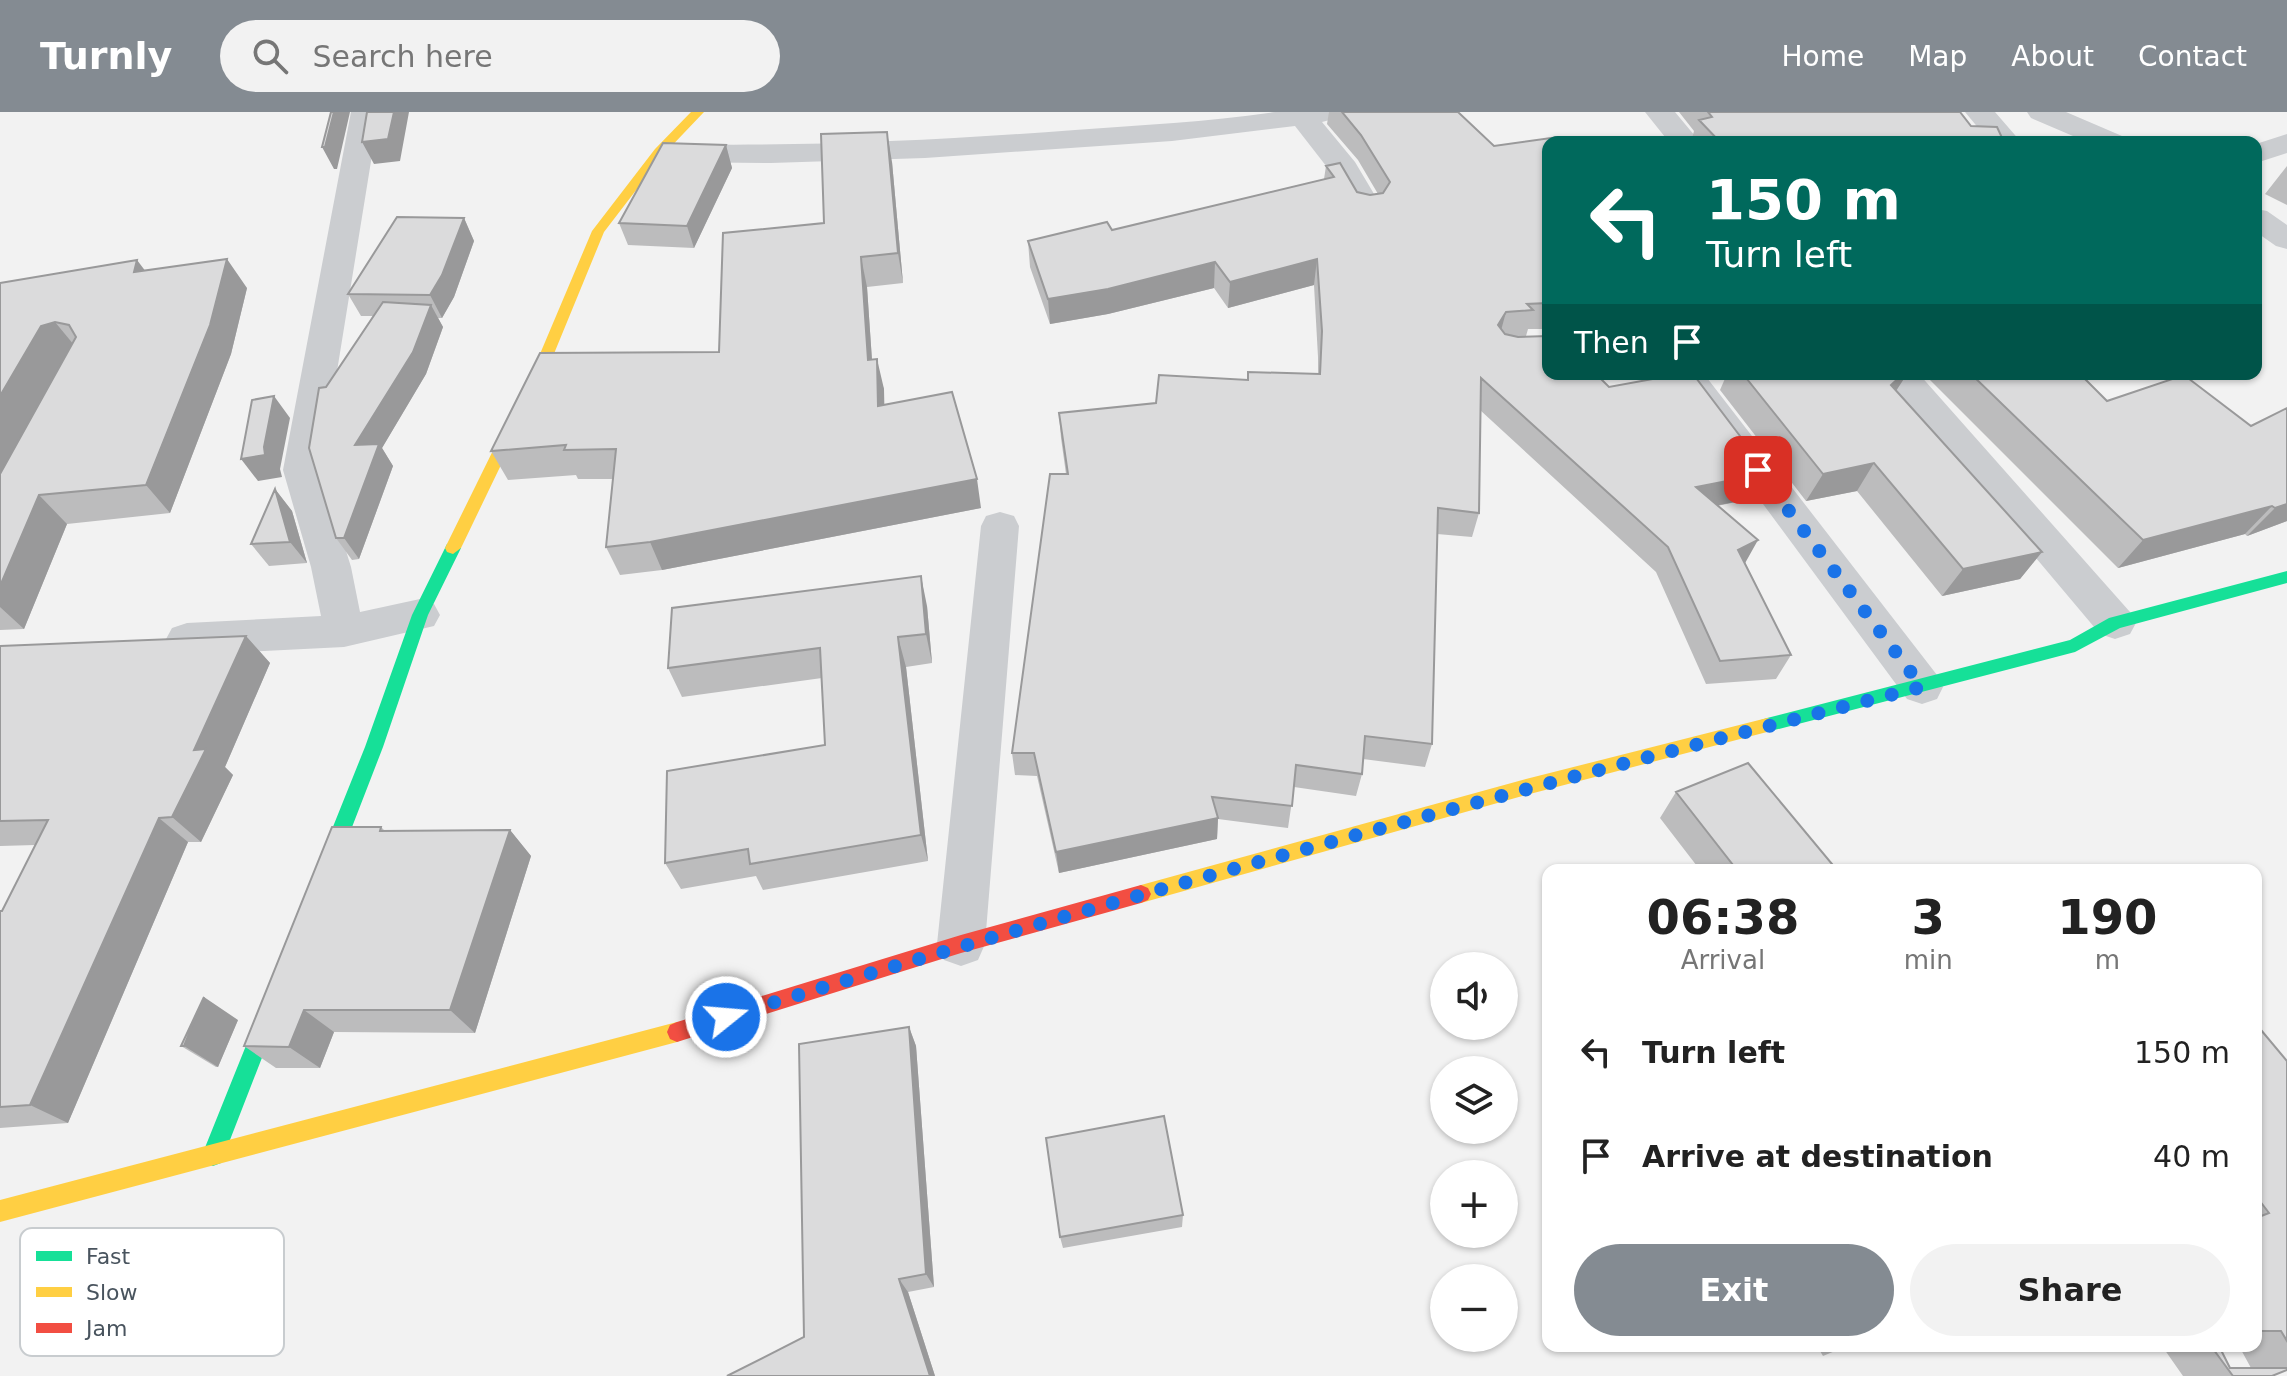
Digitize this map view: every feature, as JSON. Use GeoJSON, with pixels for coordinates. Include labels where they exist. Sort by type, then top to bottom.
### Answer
{"type":"FeatureCollection","features":[{"type":"Feature","properties":{"kind":"street"},"geometry":{"type":"LineString","coordinates":[[344,631],[331,567],[302,470],[365,112]]}},
{"type":"Feature","properties":{"kind":"street"},"geometry":{"type":"LineString","coordinates":[[311,907],[374,747],[420,615],[544,361],[598,231],[659,152],[698,112]]}},
{"type":"Feature","properties":{"kind":"street"},"geometry":{"type":"LineString","coordinates":[[1659,112],[1680,136]]}},
{"type":"Feature","properties":{"kind":"street"},"geometry":{"type":"LineString","coordinates":[[1979,112],[2001,136]]}},
{"type":"Feature","properties":{"kind":"street"},"geometry":{"type":"LineString","coordinates":[[2041,112],[2098,136]]}},
{"type":"Feature","properties":{"kind":"street"},"geometry":{"type":"LineString","coordinates":[[659,152],[775,156],[881,153],[1193,130],[1315,114],[1367,209]]}},
{"type":"Feature","properties":{"kind":"street"},"geometry":{"type":"LineString","coordinates":[[2262,152],[2287,143]]}},
{"type":"Feature","properties":{"kind":"street"},"geometry":{"type":"LineString","coordinates":[[2262,222],[2287,239]]}},
{"type":"Feature","properties":{"kind":"street"},"geometry":{"type":"LineString","coordinates":[[2262,237],[2287,239]]}},
{"type":"Feature","properties":{"kind":"street"},"geometry":{"type":"LineString","coordinates":[[1690,380],[1922,687]]}},
{"type":"Feature","properties":{"kind":"street"},"geometry":{"type":"LineString","coordinates":[[1904,380],[2115,623]]}},
{"type":"Feature","properties":{"kind":"street"},"geometry":{"type":"LineString","coordinates":[[961,944],[1000,526]]}},
{"type":"Feature","properties":{"kind":"street"},"geometry":{"type":"LineString","coordinates":[[0,1211],[638,1044],[961,944],[1526,787],[2075,645],[2115,623],[2287,577]]}},
{"type":"Feature","properties":{"kind":"street"},"geometry":{"type":"LineString","coordinates":[[156,641],[344,631],[420,615]]}},
{"type":"Feature","properties":{"kind":"street"},"geometry":{"type":"LineString","coordinates":[[213,1155],[282,980]]}},
{"type":"Feature","properties":{"kind":"building"},"geometry":{"type":"Polygon","coordinates":[[[331,112],[334,112],[325,147],[322,147],[331,112]]]}},
{"type":"Feature","properties":{"kind":"building"},"geometry":{"type":"Polygon","coordinates":[[[367,112],[394,112],[388,139],[362,142],[367,112]]]}},
{"type":"Feature","properties":{"kind":"building"},"geometry":{"type":"Polygon","coordinates":[[[1342,112],[1458,112],[1494,146],[1542,139],[1542,303],[1527,304],[1533,310],[1506,312],[1498,325],[1505,334],[1542,336],[1542,380],[1602,380],[1609,387],[1647,380],[1698,380],[1768,473],[1696,487],[1758,540],[1738,550],[1791,655],[1720,661],[1668,547],[1481,378],[1479,513],[1438,508],[1432,744],[1365,736],[1362,774],[1296,765],[1292,806],[1212,797],[1218,818],[1056,852],[1034,753],[1012,753],[1050,474],[1068,474],[1059,413],[1156,403],[1159,375],[1248,380],[1248,372],[1320,374],[1322,331],[1317,259],[1230,282],[1215,262],[1108,289],[1048,299],[1028,241],[1107,222],[1112,230],[1334,177],[1326,166],[1340,163],[1357,192],[1370,195],[1383,193],[1390,182],[1361,135],[1342,112]]]}},
{"type":"Feature","properties":{"kind":"building"},"geometry":{"type":"Polygon","coordinates":[[[1708,112],[1960,112],[1971,126],[1997,127],[2001,136],[1714,136],[1699,120],[1712,117],[1708,112]]]}},
{"type":"Feature","properties":{"kind":"building"},"geometry":{"type":"Polygon","coordinates":[[[887,132],[898,253],[861,257],[868,360],[877,359],[878,406],[952,392],[977,479],[650,542],[606,547],[616,449],[564,450],[566,445],[491,451],[540,353],[719,352],[723,233],[824,223],[821,134],[887,132]]]}},
{"type":"Feature","properties":{"kind":"building"},"geometry":{"type":"Polygon","coordinates":[[[663,143],[726,145],[687,226],[619,223],[663,143]]]}},
{"type":"Feature","properties":{"kind":"building"},"geometry":{"type":"Polygon","coordinates":[[[397,217],[464,218],[442,275],[430,295],[348,294],[397,217]]]}},
{"type":"Feature","properties":{"kind":"building"},"geometry":{"type":"Polygon","coordinates":[[[227,259],[210,325],[146,485],[39,495],[0,586],[0,474],[76,337],[69,325],[55,322],[41,326],[0,396],[0,283],[137,260],[134,272],[227,259]]]}},
{"type":"Feature","properties":{"kind":"building"},"geometry":{"type":"Polygon","coordinates":[[[383,302],[431,305],[413,352],[355,445],[379,444],[344,538],[336,538],[309,448],[319,388],[326,387],[383,302]]]}},
{"type":"Feature","properties":{"kind":"building"},"geometry":{"type":"Polygon","coordinates":[[[1748,380],[1896,380],[1891,385],[2042,552],[1963,569],[1874,463],[1823,474],[1748,380]]]}},
{"type":"Feature","properties":{"kind":"building"},"geometry":{"type":"Polygon","coordinates":[[[1977,380],[2086,380],[2107,401],[2169,380],[2191,380],[2251,426],[2287,408],[2287,504],[2143,540],[1977,380]]]}},
{"type":"Feature","properties":{"kind":"building"},"geometry":{"type":"Polygon","coordinates":[[[274,396],[265,455],[241,459],[252,400],[274,396]]]}},
{"type":"Feature","properties":{"kind":"building"},"geometry":{"type":"Polygon","coordinates":[[[275,489],[290,542],[251,544],[275,489]]]}},
{"type":"Feature","properties":{"kind":"building"},"geometry":{"type":"Polygon","coordinates":[[[921,576],[926,634],[898,637],[921,835],[750,864],[748,849],[665,863],[667,771],[825,745],[820,648],[668,668],[672,608],[921,576]]]}},
{"type":"Feature","properties":{"kind":"building"},"geometry":{"type":"Polygon","coordinates":[[[246,636],[194,750],[206,749],[172,817],[159,818],[30,1105],[0,1107],[0,911],[48,820],[0,821],[0,646],[246,636]]]}},
{"type":"Feature","properties":{"kind":"building"},"geometry":{"type":"Polygon","coordinates":[[[1748,763],[1832,864],[1732,864],[1676,792],[1748,763]]]}},
{"type":"Feature","properties":{"kind":"building"},"geometry":{"type":"Polygon","coordinates":[[[332,827],[381,827],[380,831],[510,830],[450,1010],[304,1010],[289,1047],[244,1046],[332,827]]]}},
{"type":"Feature","properties":{"kind":"building"},"geometry":{"type":"Polygon","coordinates":[[[204,997],[184,1046],[181,1046],[204,997]]]}},
{"type":"Feature","properties":{"kind":"building"},"geometry":{"type":"Polygon","coordinates":[[[909,1027],[926,1274],[899,1279],[930,1376],[727,1376],[804,1337],[799,1044],[909,1027]]]}},
{"type":"Feature","properties":{"kind":"building"},"geometry":{"type":"Polygon","coordinates":[[[2262,1031],[2287,1061],[2287,1341],[2281,1331],[2262,1331],[2262,1216],[2269,1213],[2262,1204],[2262,1031]]]}},
{"type":"Feature","properties":{"kind":"building"},"geometry":{"type":"Polygon","coordinates":[[[1164,1116],[1183,1215],[1060,1237],[1046,1138],[1164,1116]]]}},
{"type":"Feature","properties":{"kind":"building"},"geometry":{"type":"Polygon","coordinates":[[[2215,1352],[2222,1352],[2230,1368],[2287,1368],[2272,1376],[2233,1376],[2215,1352]]]}},
{"type":"Feature","properties":{"kind":"traffic: fast"},"geometry":{"type":"LineString","coordinates":[[320,884],[374,747],[420,615],[453,548]]}},
{"type":"Feature","properties":{"kind":"traffic: fast"},"geometry":{"type":"LineString","coordinates":[[1767,725],[2075,645],[2115,623],[2287,577]]}},
{"type":"Feature","properties":{"kind":"traffic: fast"},"geometry":{"type":"LineString","coordinates":[[213,1155],[276,996]]}},
{"type":"Feature","properties":{"kind":"traffic: slow"},"geometry":{"type":"LineString","coordinates":[[453,548],[544,361],[598,231],[659,152],[698,112]]}},
{"type":"Feature","properties":{"kind":"traffic: slow"},"geometry":{"type":"LineString","coordinates":[[1141,894],[1526,787],[1767,725]]}},
{"type":"Feature","properties":{"kind":"traffic: slow"},"geometry":{"type":"LineString","coordinates":[[0,1211],[677,1032]]}},
{"type":"Feature","properties":{"kind":"traffic: jam"},"geometry":{"type":"LineString","coordinates":[[677,1032],[961,944],[1141,894]]}},
{"type":"Feature","properties":{"kind":"route"},"geometry":{"type":"LineString","coordinates":[[726,1017],[961,944],[1526,787],[1922,687],[1758,470]]}}]}
